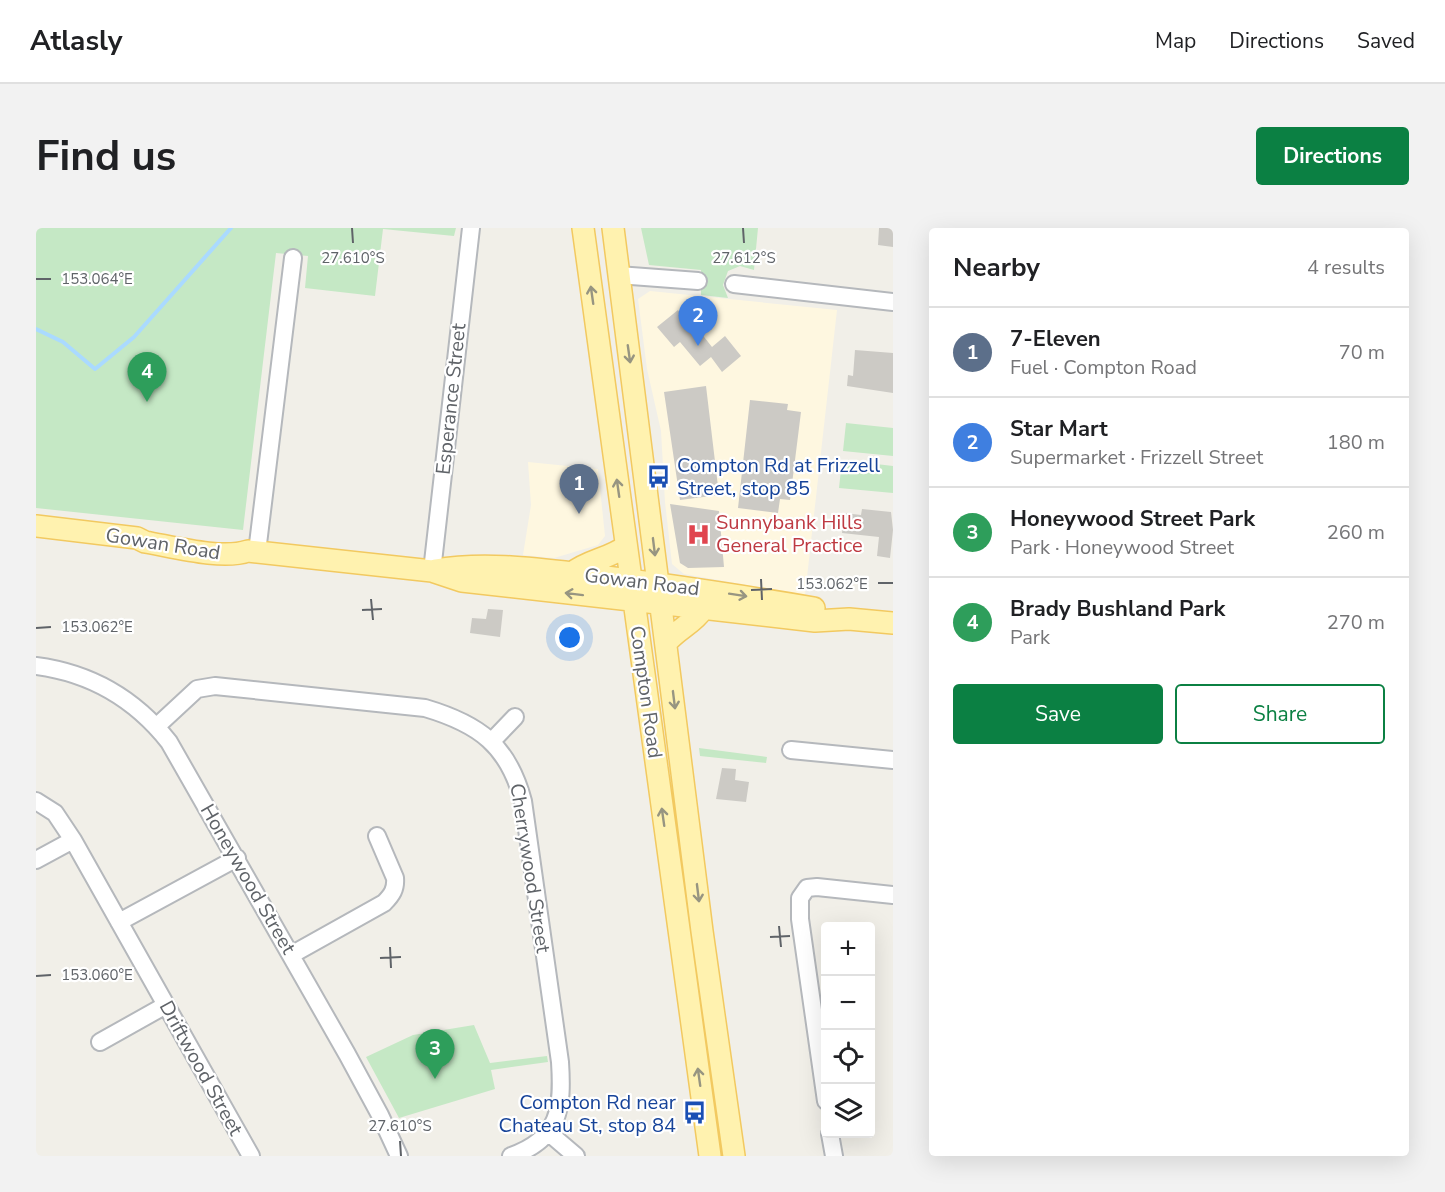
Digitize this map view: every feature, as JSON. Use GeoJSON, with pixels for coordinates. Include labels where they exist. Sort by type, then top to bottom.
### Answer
{"type":"FeatureCollection","features":[{"type":"Feature","properties":{"kind":"main road","name":"Compton Road"},"geometry":{"type":"LineString","coordinates":[[583,228],[710,1156]]}},
{"type":"Feature","properties":{"kind":"main road","name":"Compton Road"},"geometry":{"type":"LineString","coordinates":[[612,228],[667,642],[702,932],[734,1156]]}},
{"type":"Feature","properties":{"kind":"main road","name":"Gowan Road"},"geometry":{"type":"LineString","coordinates":[[36,526],[137,538],[145,542],[220,554],[237,555],[252,551],[432,571],[462,581],[631,590],[815,608],[849,619]]}},
{"type":"Feature","properties":{"kind":"main road"},"geometry":{"type":"LineString","coordinates":[[571,573],[582,565],[609,558],[626,546]]}},
{"type":"Feature","properties":{"kind":"main road","name":"Gowan Road"},"geometry":{"type":"LineString","coordinates":[[432,571],[462,566],[504,566],[571,573],[631,590]]}},
{"type":"Feature","properties":{"kind":"main road","name":"Gowan Road"},"geometry":{"type":"LineString","coordinates":[[660,594],[703,609],[815,621],[849,619],[893,623]]}},
{"type":"Feature","properties":{"kind":"main road"},"geometry":{"type":"LineString","coordinates":[[667,642],[679,628],[697,618],[703,609]]}},
{"type":"Feature","properties":{"kind":"street","name":"Esperance Street"},"geometry":{"type":"LineString","coordinates":[[432,571],[471,228]]}},
{"type":"Feature","properties":{"kind":"street"},"geometry":{"type":"LineString","coordinates":[[252,551],[293,258]]}},
{"type":"Feature","properties":{"kind":"street"},"geometry":{"type":"LineString","coordinates":[[618,275],[698,281]]}},
{"type":"Feature","properties":{"kind":"street"},"geometry":{"type":"LineString","coordinates":[[734,284],[893,302]]}},
{"type":"Feature","properties":{"kind":"street","name":"Honeywood Street"},"geometry":{"type":"LineString","coordinates":[[36,666],[75,674],[100,684],[129,702],[156,727],[179,759],[237,858],[380,1115],[399,1156]]}},
{"type":"Feature","properties":{"kind":"street","name":"Cherrywood Street"},"geometry":{"type":"LineString","coordinates":[[156,727],[196,690],[215,686],[425,708],[452,716],[492,741],[504,755],[517,777],[523,801],[560,1062],[562,1098],[558,1115],[549,1133]]}},
{"type":"Feature","properties":{"kind":"street"},"geometry":{"type":"LineString","coordinates":[[492,741],[515,717]]}},
{"type":"Feature","properties":{"kind":"street"},"geometry":{"type":"LineString","coordinates":[[791,750],[893,760]]}},
{"type":"Feature","properties":{"kind":"street","name":"Driftwood Street"},"geometry":{"type":"LineString","coordinates":[[36,801],[56,813],[73,840],[251,1156]]}},
{"type":"Feature","properties":{"kind":"street"},"geometry":{"type":"LineString","coordinates":[[291,955],[384,903],[390,896],[396,884],[395,878],[377,836]]}},
{"type":"Feature","properties":{"kind":"street"},"geometry":{"type":"LineString","coordinates":[[36,860],[73,840]]}},
{"type":"Feature","properties":{"kind":"street"},"geometry":{"type":"LineString","coordinates":[[119,922],[237,858]]}},
{"type":"Feature","properties":{"kind":"street"},"geometry":{"type":"LineString","coordinates":[[823,1084],[800,919],[800,898],[807,888],[817,887],[893,895]]}},
{"type":"Feature","properties":{"kind":"street"},"geometry":{"type":"LineString","coordinates":[[100,1042],[166,1005]]}},
{"type":"Feature","properties":{"kind":"street"},"geometry":{"type":"LineString","coordinates":[[511,1156],[529,1148],[549,1133],[576,1156]]}},
{"type":"Feature","properties":{"kind":"street"},"geometry":{"type":"LineString","coordinates":[[832,1138],[834,1156]]}},
{"type":"Feature","properties":{"kind":"shaded area"},"geometry":{"type":"Polygon","coordinates":[[[650,291],[837,310],[805,595],[684,574],[672,564],[665,502],[661,431],[647,369],[638,299],[650,291]]]}},
{"type":"Feature","properties":{"kind":"shaded area"},"geometry":{"type":"Polygon","coordinates":[[[528,462],[598,469],[605,536],[598,545],[554,558],[523,555],[531,505],[528,462]]]}},
{"type":"Feature","properties":{"kind":"green space"},"geometry":{"type":"Polygon","coordinates":[[[36,228],[456,228],[454,236],[383,229],[375,296],[305,288],[308,256],[276,253],[243,530],[36,508],[36,228]]]}},
{"type":"Feature","properties":{"kind":"green space"},"geometry":{"type":"Polygon","coordinates":[[[641,228],[758,228],[754,270],[740,266],[728,271],[723,285],[728,298],[701,295],[701,270],[649,265],[641,228]]]}},
{"type":"Feature","properties":{"kind":"green space"},"geometry":{"type":"Polygon","coordinates":[[[846,423],[893,428],[893,456],[843,451],[846,423]]]}},
{"type":"Feature","properties":{"kind":"green space"},"geometry":{"type":"Polygon","coordinates":[[[842,460],[893,466],[893,493],[839,488],[842,460]]]}},
{"type":"Feature","properties":{"kind":"green space"},"geometry":{"type":"Polygon","coordinates":[[[699,748],[767,757],[766,763],[700,756],[699,748]]]}},
{"type":"Feature","properties":{"kind":"green space"},"geometry":{"type":"Polygon","coordinates":[[[474,1025],[490,1063],[547,1056],[548,1062],[491,1070],[495,1089],[399,1118],[366,1057],[413,1035],[474,1025]]]}},
{"type":"Feature","properties":{"kind":"building"},"geometry":{"type":"Polygon","coordinates":[[[879,228],[893,228],[893,247],[878,245],[879,228]]]}},
{"type":"Feature","properties":{"kind":"building"},"geometry":{"type":"Polygon","coordinates":[[[678,310],[694,331],[697,328],[712,347],[725,336],[741,356],[722,372],[711,357],[700,366],[680,342],[674,347],[657,327],[678,310]]]}},
{"type":"Feature","properties":{"kind":"building"},"geometry":{"type":"Polygon","coordinates":[[[855,350],[893,353],[893,393],[847,386],[848,375],[853,376],[855,350]]]}},
{"type":"Feature","properties":{"kind":"building"},"geometry":{"type":"Polygon","coordinates":[[[706,386],[719,495],[680,500],[664,392],[706,386]]]}},
{"type":"Feature","properties":{"kind":"building"},"geometry":{"type":"Polygon","coordinates":[[[750,400],[788,404],[787,410],[801,412],[790,500],[780,499],[778,513],[738,508],[750,400]]]}},
{"type":"Feature","properties":{"kind":"building","name":"Sunnybank Hills General Practice"},"geometry":{"type":"Polygon","coordinates":[[[670,504],[719,511],[724,567],[688,568],[680,563],[670,504]]]}},
{"type":"Feature","properties":{"kind":"building"},"geometry":{"type":"Polygon","coordinates":[[[862,509],[891,512],[893,530],[890,558],[877,556],[879,537],[842,533],[844,513],[861,515],[862,509]]]}},
{"type":"Feature","properties":{"kind":"building"},"geometry":{"type":"Polygon","coordinates":[[[488,609],[503,610],[500,637],[470,633],[472,618],[486,619],[488,609]]]}},
{"type":"Feature","properties":{"kind":"building"},"geometry":{"type":"Polygon","coordinates":[[[722,768],[736,769],[735,780],[749,782],[746,802],[716,799],[722,768]]]}},
{"type":"Feature","properties":{"kind":"waterway"},"geometry":{"type":"LineString","coordinates":[[36,329],[63,342],[95,369],[134,337],[231,228]]}},
{"type":"Feature","properties":{"kind":"place","name":"Star Mart"},"geometry":{"type":"Point","coordinates":[698,346]}},
{"type":"Feature","properties":{"kind":"place","name":"Brady Bushland Park"},"geometry":{"type":"Point","coordinates":[147,402]}},
{"type":"Feature","properties":{"kind":"place","name":"Compton Rd at Frizzell Street, stop 85"},"geometry":{"type":"Point","coordinates":[659,476]}},
{"type":"Feature","properties":{"kind":"place","name":"7-Eleven"},"geometry":{"type":"Point","coordinates":[579,514]}},
{"type":"Feature","properties":{"kind":"place","name":"Sunnybank Hills General Practice"},"geometry":{"type":"Point","coordinates":[698,534]}},
{"type":"Feature","properties":{"kind":"place","name":"Honeywood Street Park"},"geometry":{"type":"Point","coordinates":[435,1079]}},
{"type":"Feature","properties":{"kind":"place","name":"Compton Rd near Chateau St, stop 84"},"geometry":{"type":"Point","coordinates":[694,1113]}}]}
